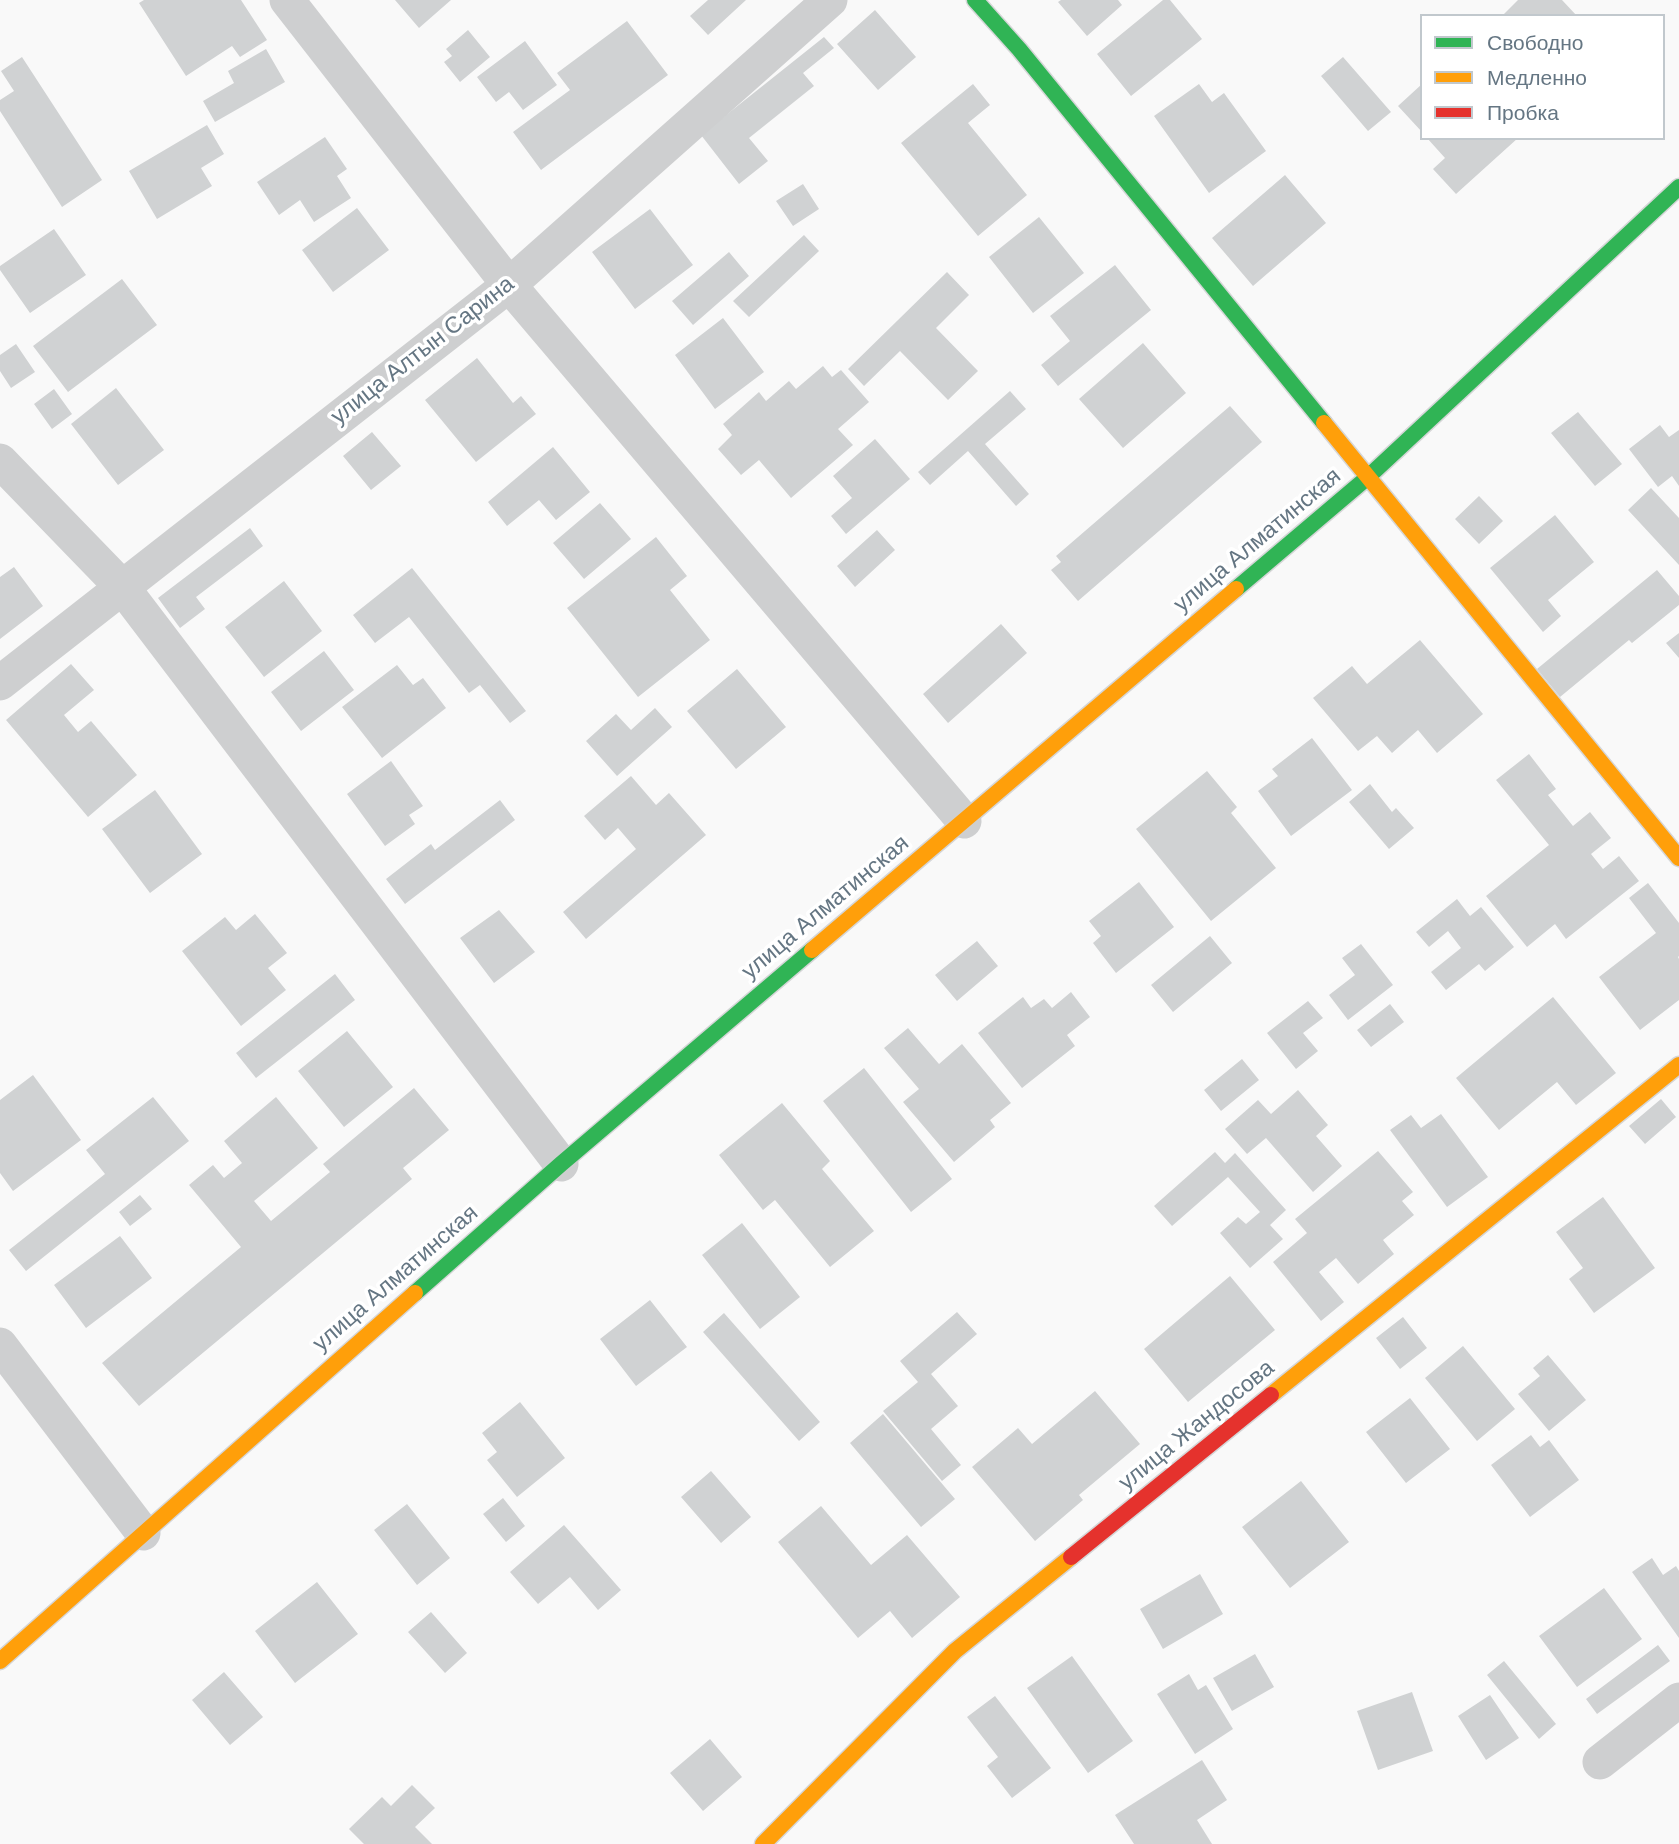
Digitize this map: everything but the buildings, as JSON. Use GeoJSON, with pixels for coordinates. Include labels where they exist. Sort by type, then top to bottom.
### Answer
{"type":"FeatureCollection","features":[{"type":"Feature","properties":{"kind":"street"},"geometry":{"type":"LineString","coordinates":[[287,0],[509,285],[964,821]]}},
{"type":"Feature","properties":{"kind":"street","name":"улица Алтын Сарина"},"geometry":{"type":"LineString","coordinates":[[0,683],[509,285],[830,0]]}},
{"type":"Feature","properties":{"kind":"street"},"geometry":{"type":"LineString","coordinates":[[975,0],[1019,48],[1679,858]]}},
{"type":"Feature","properties":{"kind":"street","name":"улица Алматинская"},"geometry":{"type":"LineString","coordinates":[[0,1661],[561,1164],[1368,477],[1679,187]]}},
{"type":"Feature","properties":{"kind":"street"},"geometry":{"type":"LineString","coordinates":[[0,461],[123,588],[561,1164]]}},
{"type":"Feature","properties":{"kind":"street","name":"улица Жандосова"},"geometry":{"type":"LineString","coordinates":[[763,1844],[955,1651],[1679,1065]]}},
{"type":"Feature","properties":{"kind":"street"},"geometry":{"type":"LineString","coordinates":[[0,1345],[143,1533]]}},
{"type":"Feature","properties":{"kind":"street"},"geometry":{"type":"LineString","coordinates":[[1600,1762],[1679,1700]]}},
{"type":"Feature","properties":{"kind":"traffic: fast"},"geometry":{"type":"LineString","coordinates":[[975,0],[1019,49],[1324,423]]}},
{"type":"Feature","properties":{"kind":"traffic: fast"},"geometry":{"type":"LineString","coordinates":[[1236,589],[1368,477],[1679,187]]}},
{"type":"Feature","properties":{"kind":"traffic: fast"},"geometry":{"type":"LineString","coordinates":[[415,1293],[561,1164],[812,950]]}},
{"type":"Feature","properties":{"kind":"traffic: slow"},"geometry":{"type":"LineString","coordinates":[[1324,423],[1679,858]]}},
{"type":"Feature","properties":{"kind":"traffic: slow"},"geometry":{"type":"LineString","coordinates":[[812,950],[1236,589]]}},
{"type":"Feature","properties":{"kind":"traffic: slow"},"geometry":{"type":"LineString","coordinates":[[1271,1395],[1679,1065]]}},
{"type":"Feature","properties":{"kind":"traffic: slow"},"geometry":{"type":"LineString","coordinates":[[0,1661],[415,1293]]}},
{"type":"Feature","properties":{"kind":"traffic: slow"},"geometry":{"type":"LineString","coordinates":[[763,1844],[955,1651],[1071,1557]]}},
{"type":"Feature","properties":{"kind":"traffic: jam"},"geometry":{"type":"LineString","coordinates":[[1071,1557],[1271,1395]]}}]}
